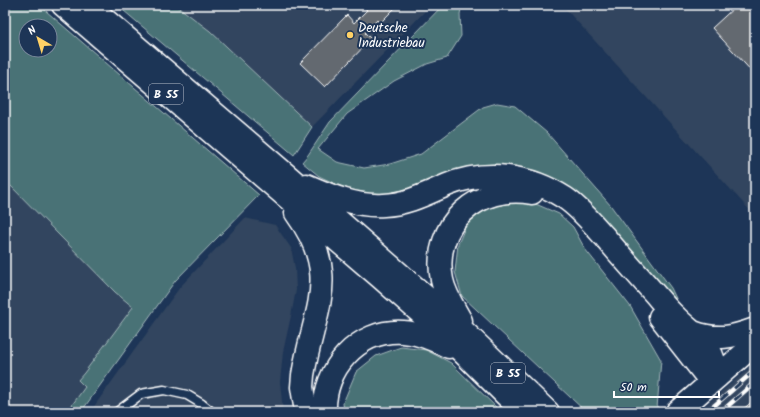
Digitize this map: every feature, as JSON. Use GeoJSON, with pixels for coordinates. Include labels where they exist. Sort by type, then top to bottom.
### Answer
{"type":"FeatureCollection","features":[{"type":"Feature","properties":{"kind":"main road","name":"B 55"},"geometry":{"type":"LineString","coordinates":[[63,5],[279,180]]}},
{"type":"Feature","properties":{"kind":"main road","name":"B 55"},"geometry":{"type":"LineString","coordinates":[[88,5],[279,180],[466,344],[548,412]]}},
{"type":"Feature","properties":{"kind":"main road"},"geometry":{"type":"LineString","coordinates":[[279,180],[346,201],[369,205],[400,204],[449,185],[478,177],[509,176],[539,184],[553,191],[578,209],[676,318],[705,343],[714,359],[714,380]]}},
{"type":"Feature","properties":{"kind":"main road"},"geometry":{"type":"LineString","coordinates":[[279,180],[307,229],[320,262],[322,274],[321,299],[303,375],[303,393],[306,412]]}},
{"type":"Feature","properties":{"kind":"main road"},"geometry":{"type":"LineString","coordinates":[[466,344],[442,281],[441,257],[447,234],[460,214],[479,199],[512,190],[529,192],[555,202],[582,226],[714,380]]}},
{"type":"Feature","properties":{"kind":"main road"},"geometry":{"type":"LineString","coordinates":[[694,332],[707,336],[726,337],[736,336],[755,329]]}},
{"type":"Feature","properties":{"kind":"main road"},"geometry":{"type":"LineString","coordinates":[[325,412],[326,392],[334,370],[348,352],[367,339],[390,332],[413,333],[466,344]]}},
{"type":"Feature","properties":{"kind":"main road","name":"B 55"},"geometry":{"type":"LineString","coordinates":[[466,344],[523,412]]}},
{"type":"Feature","properties":{"kind":"main road"},"geometry":{"type":"LineString","coordinates":[[677,412],[755,344]]}},
{"type":"Feature","properties":{"kind":"lane"},"geometry":{"type":"LineString","coordinates":[[117,412],[141,394],[164,390],[187,395],[212,412]]}},
{"type":"Feature","properties":{"kind":"shaded area"},"geometry":{"type":"Polygon","coordinates":[[[176,5],[431,5],[312,127],[210,31],[176,5]]]}},
{"type":"Feature","properties":{"kind":"shaded area"},"geometry":{"type":"Polygon","coordinates":[[[562,5],[755,5],[755,216],[562,5]]]}},
{"type":"Feature","properties":{"kind":"shaded area"},"geometry":{"type":"Polygon","coordinates":[[[5,33],[18,49],[18,58],[26,58],[181,244],[172,285],[81,412],[5,412],[5,33]]]}},
{"type":"Feature","properties":{"kind":"shaded area"},"geometry":{"type":"Polygon","coordinates":[[[245,218],[275,225],[291,248],[295,268],[296,290],[283,352],[280,382],[283,412],[90,412],[180,287],[245,218]]]}},
{"type":"Feature","properties":{"kind":"shaded area"},"geometry":{"type":"Polygon","coordinates":[[[755,363],[755,412],[698,412],[755,363]]]}},
{"type":"Feature","properties":{"kind":"green space"},"geometry":{"type":"Polygon","coordinates":[[[5,5],[39,5],[54,18],[18,18],[18,58],[58,58],[58,21],[259,195],[175,281],[81,412],[67,412],[85,387],[78,380],[133,307],[115,292],[5,180],[5,5]]]}},
{"type":"Feature","properties":{"kind":"green space"},"geometry":{"type":"Polygon","coordinates":[[[117,5],[176,5],[210,31],[312,127],[294,155],[117,5]]]}},
{"type":"Feature","properties":{"kind":"green space"},"geometry":{"type":"Polygon","coordinates":[[[443,5],[462,5],[460,14],[461,36],[447,58],[427,64],[394,81],[347,114],[318,149],[337,162],[364,168],[390,164],[421,154],[483,107],[497,103],[515,106],[547,133],[611,206],[671,288],[682,311],[540,176],[507,165],[479,165],[408,189],[387,194],[360,192],[340,186],[319,176],[302,162],[330,122],[443,5]]]}},
{"type":"Feature","properties":{"kind":"green space"},"geometry":{"type":"Polygon","coordinates":[[[509,201],[531,202],[559,214],[573,227],[585,249],[630,306],[661,360],[657,408],[652,412],[586,412],[462,296],[455,272],[458,244],[467,223],[487,208],[509,201]]]}},
{"type":"Feature","properties":{"kind":"green space"},"geometry":{"type":"Polygon","coordinates":[[[401,347],[426,350],[451,363],[501,412],[344,412],[343,403],[356,372],[376,356],[401,347]]]}},
{"type":"Feature","properties":{"kind":"building"},"geometry":{"type":"Polygon","coordinates":[[[737,5],[755,5],[755,75],[712,28],[737,5]]]}},
{"type":"Feature","properties":{"kind":"building"},"geometry":{"type":"Polygon","coordinates":[[[362,6],[397,6],[380,23],[377,20],[365,33],[371,39],[325,87],[300,63],[347,15],[354,23],[367,10],[362,6]]]}},
{"type":"Feature","properties":{"kind":"building"},"geometry":{"type":"Polygon","coordinates":[[[755,399],[755,412],[740,412],[755,399]]]}},
{"type":"Feature","properties":{"kind":"railway"},"geometry":{"type":"LineString","coordinates":[[707,412],[755,370]]}},
{"type":"Feature","properties":{"kind":"railway"},"geometry":{"type":"LineString","coordinates":[[721,412],[755,382]]}},
{"type":"Feature","properties":{"kind":"place","name":"Deutsche Industriebau"},"geometry":{"type":"Point","coordinates":[350,35]}}]}
